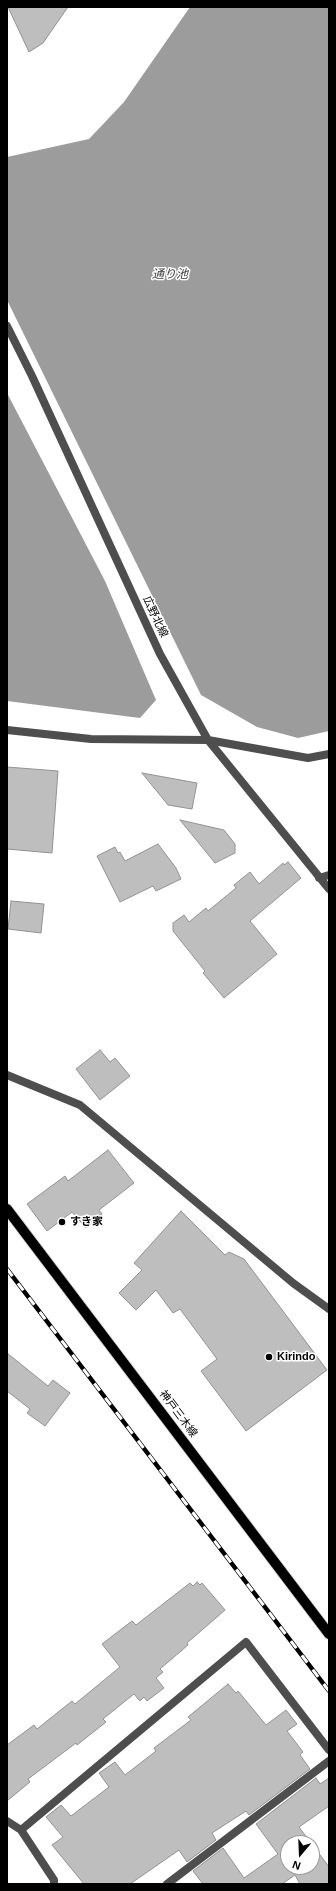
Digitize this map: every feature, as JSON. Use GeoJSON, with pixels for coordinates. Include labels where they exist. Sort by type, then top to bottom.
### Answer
{"type":"FeatureCollection","features":[{"type":"Feature","properties":{"kind":"main road","name":"神戸三木線"},"geometry":{"type":"LineString","coordinates":[[7,1209],[329,1634]]}},
{"type":"Feature","properties":{"kind":"street","name":"広野北線"},"geometry":{"type":"LineString","coordinates":[[7,326],[32,376],[160,654],[208,740],[329,889]]}},
{"type":"Feature","properties":{"kind":"street"},"geometry":{"type":"LineString","coordinates":[[7,730],[91,739],[208,740],[308,758],[329,754]]}},
{"type":"Feature","properties":{"kind":"street"},"geometry":{"type":"LineString","coordinates":[[319,878],[329,875]]}},
{"type":"Feature","properties":{"kind":"street"},"geometry":{"type":"LineString","coordinates":[[7,1075],[80,1105],[293,1283],[329,1309]]}},
{"type":"Feature","properties":{"kind":"street"},"geometry":{"type":"LineString","coordinates":[[21,1830],[246,1642],[329,1750]]}},
{"type":"Feature","properties":{"kind":"street"},"geometry":{"type":"LineString","coordinates":[[167,1884],[329,1761]]}},
{"type":"Feature","properties":{"kind":"street"},"geometry":{"type":"LineString","coordinates":[[7,1821],[21,1830],[54,1880],[54,1884]]}},
{"type":"Feature","properties":{"kind":"water","name":"通り池"},"geometry":{"type":"Polygon","coordinates":[[[190,7],[329,7],[329,731],[298,738],[257,727],[201,695],[7,300],[7,157],[89,139],[124,102],[190,7]]]}},
{"type":"Feature","properties":{"kind":"water"},"geometry":{"type":"Polygon","coordinates":[[[7,393],[105,581],[156,700],[140,718],[7,701],[7,393]]]}},
{"type":"Feature","properties":{"kind":"building"},"geometry":{"type":"Polygon","coordinates":[[[8,7],[68,7],[43,43],[29,52],[8,7]]]}},
{"type":"Feature","properties":{"kind":"building"},"geometry":{"type":"Polygon","coordinates":[[[7,767],[58,771],[52,853],[7,849],[7,767]]]}},
{"type":"Feature","properties":{"kind":"building"},"geometry":{"type":"Polygon","coordinates":[[[142,773],[197,783],[192,809],[168,805],[142,773]]]}},
{"type":"Feature","properties":{"kind":"building"},"geometry":{"type":"Polygon","coordinates":[[[180,820],[224,830],[235,844],[235,853],[215,863],[180,820]]]}},
{"type":"Feature","properties":{"kind":"building"},"geometry":{"type":"Polygon","coordinates":[[[158,844],[176,868],[181,879],[156,891],[153,886],[120,902],[97,856],[115,847],[125,861],[158,844]]]}},
{"type":"Feature","properties":{"kind":"building"},"geometry":{"type":"Polygon","coordinates":[[[288,862],[301,878],[250,921],[277,954],[224,998],[203,973],[205,971],[173,931],[173,923],[184,915],[189,922],[206,908],[208,911],[236,888],[234,885],[250,872],[259,884],[283,863],[284,865],[288,862]]]}},
{"type":"Feature","properties":{"kind":"building"},"geometry":{"type":"Polygon","coordinates":[[[11,901],[44,904],[41,933],[8,929],[11,901]]]}},
{"type":"Feature","properties":{"kind":"building"},"geometry":{"type":"Polygon","coordinates":[[[100,1050],[110,1062],[115,1058],[130,1076],[100,1100],[76,1069],[100,1050]]]}},
{"type":"Feature","properties":{"kind":"building"},"geometry":{"type":"Polygon","coordinates":[[[108,1150],[134,1183],[99,1210],[102,1214],[86,1228],[72,1212],[47,1231],[27,1204],[65,1176],[68,1181],[108,1150]]]}},
{"type":"Feature","properties":{"kind":"building"},"geometry":{"type":"Polygon","coordinates":[[[181,1211],[225,1255],[229,1252],[244,1259],[327,1370],[246,1431],[201,1371],[217,1359],[180,1309],[173,1313],[156,1290],[136,1310],[119,1293],[142,1270],[134,1263],[181,1211]]]}},
{"type":"Feature","properties":{"kind":"building"},"geometry":{"type":"Polygon","coordinates":[[[7,1353],[48,1386],[53,1380],[70,1393],[45,1426],[27,1413],[30,1409],[7,1391],[7,1353]]]}},
{"type":"Feature","properties":{"kind":"building"},"geometry":{"type":"Polygon","coordinates":[[[197,1582],[200,1585],[202,1583],[225,1610],[160,1669],[163,1672],[156,1678],[164,1688],[147,1701],[144,1697],[140,1701],[134,1694],[103,1719],[106,1722],[77,1745],[76,1743],[28,1779],[30,1782],[7,1801],[7,1745],[34,1725],[37,1729],[72,1701],[75,1704],[120,1667],[102,1644],[132,1621],[136,1625],[190,1583],[193,1586],[197,1582]]]}},
{"type":"Feature","properties":{"kind":"building"},"geometry":{"type":"Polygon","coordinates":[[[228,1684],[236,1693],[238,1691],[266,1725],[286,1710],[297,1724],[287,1731],[303,1752],[300,1755],[310,1769],[249,1815],[246,1811],[212,1833],[216,1840],[187,1862],[179,1850],[130,1884],[84,1884],[52,1845],[63,1837],[46,1817],[61,1805],[71,1816],[109,1787],[99,1773],[115,1762],[125,1775],[156,1751],[154,1748],[191,1720],[188,1717],[228,1684]]]}},
{"type":"Feature","properties":{"kind":"building"},"geometry":{"type":"Polygon","coordinates":[[[316,1778],[320,1784],[329,1778],[329,1806],[299,1827],[305,1835],[280,1835],[280,1875],[295,1875],[282,1884],[203,1884],[193,1871],[223,1848],[244,1878],[278,1854],[256,1824],[316,1778]]]}},
{"type":"Feature","properties":{"kind":"building"},"geometry":{"type":"Polygon","coordinates":[[[320,1855],[329,1867],[329,1884],[300,1884],[295,1875],[320,1875],[320,1855]]]}},
{"type":"Feature","properties":{"kind":"railway"},"geometry":{"type":"LineString","coordinates":[[7,1269],[329,1691]]}},
{"type":"Feature","properties":{"kind":"place","name":"すき家"},"geometry":{"type":"Point","coordinates":[62,1222]}},
{"type":"Feature","properties":{"kind":"place","name":"Kirindo"},"geometry":{"type":"Point","coordinates":[269,1357]}}]}
